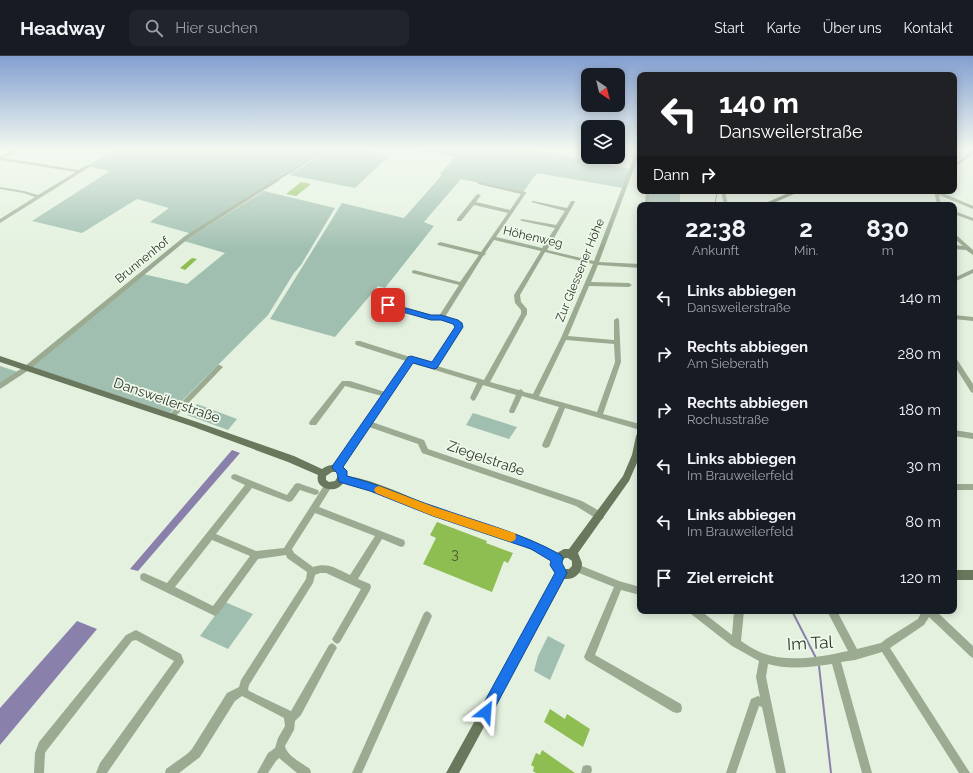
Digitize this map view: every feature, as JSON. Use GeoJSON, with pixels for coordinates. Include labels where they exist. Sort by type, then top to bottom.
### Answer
{"type":"FeatureCollection","features":[{"type":"Feature","properties":{"kind":"main road"},"geometry":{"type":"LineString","coordinates":[[771,202],[791,194]]}},
{"type":"Feature","properties":{"kind":"main road","name":"Dansweilerstraße"},"geometry":{"type":"LineString","coordinates":[[0,359],[172,416],[291,459],[323,473]]}},
{"type":"Feature","properties":{"kind":"main road"},"geometry":{"type":"LineString","coordinates":[[571,555],[626,478],[637,457]]}},
{"type":"Feature","properties":{"kind":"main road"},"geometry":{"type":"LineString","coordinates":[[337,468],[342,471],[342,479],[335,485],[328,486],[322,481],[323,473],[328,469],[337,468]]}},
{"type":"Feature","properties":{"kind":"main road"},"geometry":{"type":"LineString","coordinates":[[342,479],[371,487],[433,511],[516,538],[538,547],[557,558]]}},
{"type":"Feature","properties":{"kind":"main road"},"geometry":{"type":"LineString","coordinates":[[565,554],[571,555],[576,559],[577,568],[572,574],[562,573],[556,565],[557,558],[565,554]]}},
{"type":"Feature","properties":{"kind":"main road"},"geometry":{"type":"LineString","coordinates":[[452,773],[562,573]]}},
{"type":"Feature","properties":{"kind":"main road"},"geometry":{"type":"LineString","coordinates":[[957,575],[973,575]]}},
{"type":"Feature","properties":{"kind":"street"},"geometry":{"type":"LineString","coordinates":[[0,221],[61,182]]}},
{"type":"Feature","properties":{"kind":"street","name":"Brunnenhof"},"geometry":{"type":"LineString","coordinates":[[0,386],[27,368],[187,237],[274,182]]}},
{"type":"Feature","properties":{"kind":"street","name":"Zur Glessener Höhe"},"geometry":{"type":"LineString","coordinates":[[536,396],[564,338],[596,263],[626,182]]}},
{"type":"Feature","properties":{"kind":"street"},"geometry":{"type":"LineString","coordinates":[[441,318],[524,192],[480,184]]}},
{"type":"Feature","properties":{"kind":"street"},"geometry":{"type":"LineString","coordinates":[[0,188],[24,192],[39,197]]}},
{"type":"Feature","properties":{"kind":"street"},"geometry":{"type":"LineString","coordinates":[[941,194],[973,208]]}},
{"type":"Feature","properties":{"kind":"street"},"geometry":{"type":"LineString","coordinates":[[459,220],[478,195]]}},
{"type":"Feature","properties":{"kind":"street"},"geometry":{"type":"LineString","coordinates":[[533,202],[568,210]]}},
{"type":"Feature","properties":{"kind":"street"},"geometry":{"type":"LineString","coordinates":[[473,398],[524,314],[524,309],[518,303],[517,295],[573,202]]}},
{"type":"Feature","properties":{"kind":"street"},"geometry":{"type":"LineString","coordinates":[[472,203],[511,212]]}},
{"type":"Feature","properties":{"kind":"street"},"geometry":{"type":"LineString","coordinates":[[957,213],[973,220]]}},
{"type":"Feature","properties":{"kind":"street"},"geometry":{"type":"LineString","coordinates":[[522,220],[557,227]]}},
{"type":"Feature","properties":{"kind":"street","name":"Höhenweg"},"geometry":{"type":"LineString","coordinates":[[493,238],[596,263],[637,266]]}},
{"type":"Feature","properties":{"kind":"street"},"geometry":{"type":"LineString","coordinates":[[957,238],[973,253]]}},
{"type":"Feature","properties":{"kind":"street"},"geometry":{"type":"LineString","coordinates":[[440,244],[482,254]]}},
{"type":"Feature","properties":{"kind":"street"},"geometry":{"type":"LineString","coordinates":[[957,247],[967,248]]}},
{"type":"Feature","properties":{"kind":"street"},"geometry":{"type":"LineString","coordinates":[[957,279],[973,271]]}},
{"type":"Feature","properties":{"kind":"street"},"geometry":{"type":"LineString","coordinates":[[414,272],[462,284]]}},
{"type":"Feature","properties":{"kind":"street"},"geometry":{"type":"LineString","coordinates":[[587,284],[629,285]]}},
{"type":"Feature","properties":{"kind":"street"},"geometry":{"type":"LineString","coordinates":[[388,305],[459,324],[459,327],[434,366]]}},
{"type":"Feature","properties":{"kind":"street"},"geometry":{"type":"LineString","coordinates":[[957,317],[973,319]]}},
{"type":"Feature","properties":{"kind":"street"},"geometry":{"type":"LineString","coordinates":[[599,415],[618,362],[617,320]]}},
{"type":"Feature","properties":{"kind":"street"},"geometry":{"type":"LineString","coordinates":[[564,338],[617,342]]}},
{"type":"Feature","properties":{"kind":"street"},"geometry":{"type":"LineString","coordinates":[[358,343],[637,427]]}},
{"type":"Feature","properties":{"kind":"street"},"geometry":{"type":"LineString","coordinates":[[337,468],[411,359]]}},
{"type":"Feature","properties":{"kind":"street"},"geometry":{"type":"LineString","coordinates":[[957,365],[973,390]]}},
{"type":"Feature","properties":{"kind":"street"},"geometry":{"type":"LineString","coordinates":[[172,416],[220,367]]}},
{"type":"Feature","properties":{"kind":"street"},"geometry":{"type":"LineString","coordinates":[[313,423],[344,383],[386,395]]}},
{"type":"Feature","properties":{"kind":"street"},"geometry":{"type":"LineString","coordinates":[[512,411],[521,392]]}},
{"type":"Feature","properties":{"kind":"street"},"geometry":{"type":"LineString","coordinates":[[546,445],[563,405]]}},
{"type":"Feature","properties":{"kind":"street","name":"Ziegelstraße"},"geometry":{"type":"LineString","coordinates":[[367,423],[422,442],[425,451],[580,503],[600,516]]}},
{"type":"Feature","properties":{"kind":"street"},"geometry":{"type":"LineString","coordinates":[[957,434],[973,436]]}},
{"type":"Feature","properties":{"kind":"street"},"geometry":{"type":"LineString","coordinates":[[235,477],[289,499],[298,486],[315,492]]}},
{"type":"Feature","properties":{"kind":"street"},"geometry":{"type":"LineString","coordinates":[[168,588],[251,484]]}},
{"type":"Feature","properties":{"kind":"street"},"geometry":{"type":"LineString","coordinates":[[288,551],[328,486]]}},
{"type":"Feature","properties":{"kind":"street"},"geometry":{"type":"LineString","coordinates":[[957,487],[973,487]]}},
{"type":"Feature","properties":{"kind":"street"},"geometry":{"type":"LineString","coordinates":[[315,509],[401,543]]}},
{"type":"Feature","properties":{"kind":"street"},"geometry":{"type":"LineString","coordinates":[[210,535],[256,555],[288,551]]}},
{"type":"Feature","properties":{"kind":"street"},"geometry":{"type":"LineString","coordinates":[[352,580],[380,535]]}},
{"type":"Feature","properties":{"kind":"street"},"geometry":{"type":"LineString","coordinates":[[288,551],[290,555],[308,567],[311,572],[310,580],[244,683],[243,690],[246,694],[288,715],[290,720],[290,728],[280,745],[280,750],[306,773]]}},
{"type":"Feature","properties":{"kind":"street"},"geometry":{"type":"LineString","coordinates":[[144,577],[215,611],[256,555]]}},
{"type":"Feature","properties":{"kind":"street"},"geometry":{"type":"LineString","coordinates":[[577,568],[619,585],[637,590]]}},
{"type":"Feature","properties":{"kind":"street"},"geometry":{"type":"LineString","coordinates":[[290,720],[297,711],[367,587],[326,569],[311,572]]}},
{"type":"Feature","properties":{"kind":"street"},"geometry":{"type":"LineString","coordinates":[[619,585],[589,657],[677,708]]}},
{"type":"Feature","properties":{"kind":"street","name":"Im Tal"},"geometry":{"type":"LineString","coordinates":[[698,614],[736,643],[764,659],[783,662],[835,659],[884,647],[888,642],[921,622],[926,614]]}},
{"type":"Feature","properties":{"kind":"street"},"geometry":{"type":"LineString","coordinates":[[736,643],[739,614]]}},
{"type":"Feature","properties":{"kind":"street"},"geometry":{"type":"LineString","coordinates":[[834,614],[855,655]]}},
{"type":"Feature","properties":{"kind":"street"},"geometry":{"type":"LineString","coordinates":[[931,614],[973,653]]}},
{"type":"Feature","properties":{"kind":"street"},"geometry":{"type":"LineString","coordinates":[[357,773],[427,616]]}},
{"type":"Feature","properties":{"kind":"street"},"geometry":{"type":"LineString","coordinates":[[39,773],[40,753],[43,746],[129,638],[136,635],[178,657],[179,662],[101,773]]}},
{"type":"Feature","properties":{"kind":"street"},"geometry":{"type":"LineString","coordinates":[[884,647],[965,773]]}},
{"type":"Feature","properties":{"kind":"street"},"geometry":{"type":"LineString","coordinates":[[764,659],[761,676],[781,773]]}},
{"type":"Feature","properties":{"kind":"street"},"geometry":{"type":"LineString","coordinates":[[835,659],[867,773]]}},
{"type":"Feature","properties":{"kind":"street"},"geometry":{"type":"LineString","coordinates":[[170,773],[196,753],[231,697],[243,690]]}},
{"type":"Feature","properties":{"kind":"street"},"geometry":{"type":"LineString","coordinates":[[731,773],[755,703],[758,701],[766,703]]}},
{"type":"Feature","properties":{"kind":"street"},"geometry":{"type":"LineString","coordinates":[[262,773],[272,757],[280,750]]}},
{"type":"Feature","properties":{"kind":"green space"},"geometry":{"type":"Polygon","coordinates":[[[92,182],[274,182],[187,236],[189,233],[150,222],[169,208],[137,199],[82,233],[32,221],[92,182]]]}},
{"type":"Feature","properties":{"kind":"green space"},"geometry":{"type":"Polygon","coordinates":[[[327,182],[361,182],[355,188],[327,182]]]}},
{"type":"Feature","properties":{"kind":"green space"},"geometry":{"type":"Polygon","coordinates":[[[435,182],[458,182],[424,222],[434,226],[385,288],[378,286],[335,337],[270,319],[342,203],[404,218],[435,182]]]}},
{"type":"Feature","properties":{"kind":"green space"},"geometry":{"type":"Polygon","coordinates":[[[478,182],[530,182],[523,192],[478,182]]]}},
{"type":"Feature","properties":{"kind":"green space"},"geometry":{"type":"Polygon","coordinates":[[[591,182],[625,182],[623,188],[591,182]]]}},
{"type":"Feature","properties":{"kind":"green space"},"geometry":{"type":"Polygon","coordinates":[[[264,191],[335,208],[301,265],[294,273],[268,315],[170,413],[32,367],[143,274],[187,284],[225,253],[184,241],[264,191]]]}},
{"type":"Feature","properties":{"kind":"green space"},"geometry":{"type":"Polygon","coordinates":[[[648,194],[680,194],[680,202],[647,202],[648,194]]]}},
{"type":"Feature","properties":{"kind":"green space"},"geometry":{"type":"Polygon","coordinates":[[[0,366],[18,372],[0,384],[0,366]]]}},
{"type":"Feature","properties":{"kind":"green space"},"geometry":{"type":"Polygon","coordinates":[[[197,404],[237,419],[228,430],[187,415],[197,404]]]}},
{"type":"Feature","properties":{"kind":"green space"},"geometry":{"type":"Polygon","coordinates":[[[473,413],[517,427],[509,439],[466,425],[473,413]]]}},
{"type":"Feature","properties":{"kind":"green space"},"geometry":{"type":"Polygon","coordinates":[[[225,602],[253,614],[228,649],[200,636],[225,602]]]}},
{"type":"Feature","properties":{"kind":"green space"},"geometry":{"type":"Polygon","coordinates":[[[548,636],[565,645],[550,680],[534,671],[538,656],[548,636]]]}},
{"type":"Feature","properties":{"kind":"shaded area"},"geometry":{"type":"Polygon","coordinates":[[[232,450],[240,453],[138,571],[130,569],[232,450]]]}},
{"type":"Feature","properties":{"kind":"shaded area"},"geometry":{"type":"Polygon","coordinates":[[[77,621],[97,629],[0,745],[0,708],[77,621]]]}},
{"type":"Feature","properties":{"kind":"building"},"geometry":{"type":"Polygon","coordinates":[[[300,182],[311,184],[296,196],[286,194],[300,182]]]}},
{"type":"Feature","properties":{"kind":"building"},"geometry":{"type":"Polygon","coordinates":[[[192,258],[197,259],[185,270],[180,268],[192,258]]]}},
{"type":"Feature","properties":{"kind":"building"},"geometry":{"type":"Polygon","coordinates":[[[437,522],[487,541],[486,543],[513,553],[508,563],[504,561],[492,592],[423,564],[436,538],[430,535],[437,522]]]}},
{"type":"Feature","properties":{"kind":"building"},"geometry":{"type":"Polygon","coordinates":[[[550,709],[565,719],[567,714],[590,729],[583,747],[544,722],[550,709]]]}},
{"type":"Feature","properties":{"kind":"building"},"geometry":{"type":"Polygon","coordinates":[[[542,750],[575,773],[536,773],[533,771],[534,767],[531,765],[536,753],[540,755],[542,750]]]}},
{"type":"Feature","properties":{"kind":"waterway"},"geometry":{"type":"LineString","coordinates":[[715,202],[717,194]]}},
{"type":"Feature","properties":{"kind":"waterway"},"geometry":{"type":"LineString","coordinates":[[794,614],[816,658]]}},
{"type":"Feature","properties":{"kind":"waterway"},"geometry":{"type":"LineString","coordinates":[[819,666],[831,773]]}},
{"type":"Feature","properties":{"kind":"slow traffic"},"geometry":{"type":"LineString","coordinates":[[379,490],[433,511],[511,537]]}},
{"type":"Feature","properties":{"kind":"route"},"geometry":{"type":"LineString","coordinates":[[388,305],[431,317],[456,322],[459,324],[459,327],[434,366],[411,359],[337,468],[343,473],[342,479],[371,487],[433,511],[534,545],[557,558],[557,568],[562,573],[555,583],[486,712]]}}]}
